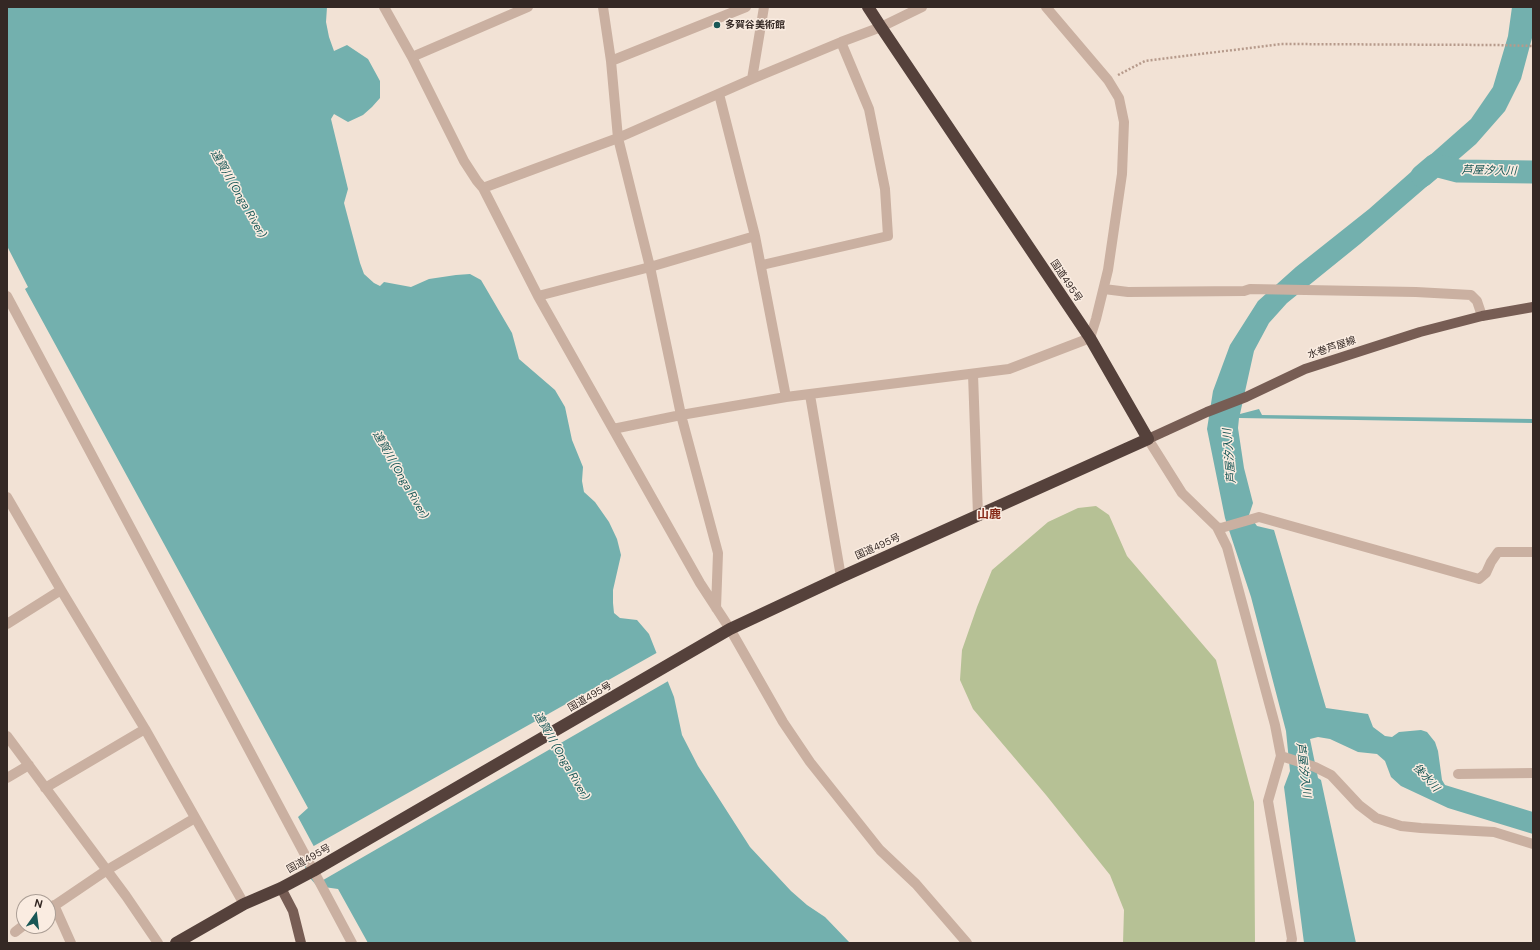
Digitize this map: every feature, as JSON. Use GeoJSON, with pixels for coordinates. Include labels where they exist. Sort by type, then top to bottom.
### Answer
{"type":"FeatureCollection","features":[{"type":"Feature","properties":{"kind":"highway","name":"国道495号"},"geometry":{"type":"LineString","coordinates":[[176,943],[244,904],[281,888],[313,871],[730,630],[841,577],[1148,439],[1090,338],[868,7]]}},
{"type":"Feature","properties":{"kind":"main road","name":"水巻芦屋線"},"geometry":{"type":"LineString","coordinates":[[1148,439],[1207,412],[1246,397],[1305,369],[1420,332],[1482,316],[1533,307]]}},
{"type":"Feature","properties":{"kind":"main road"},"geometry":{"type":"LineString","coordinates":[[281,888],[293,911],[301,943]]}},
{"type":"Feature","properties":{"kind":"street"},"geometry":{"type":"LineString","coordinates":[[384,7],[412,56],[464,161],[476,181],[483,188],[538,296],[700,583],[730,630],[783,722],[806,756],[880,850],[916,884],[967,943]]}},
{"type":"Feature","properties":{"kind":"street"},"geometry":{"type":"LineString","coordinates":[[412,56],[528,7]]}},
{"type":"Feature","properties":{"kind":"street"},"geometry":{"type":"LineString","coordinates":[[603,7],[611,61],[618,138],[650,267],[681,415],[718,553],[716,608]]}},
{"type":"Feature","properties":{"kind":"street"},"geometry":{"type":"LineString","coordinates":[[611,61],[746,7]]}},
{"type":"Feature","properties":{"kind":"street"},"geometry":{"type":"LineString","coordinates":[[752,79],[764,7]]}},
{"type":"Feature","properties":{"kind":"street"},"geometry":{"type":"LineString","coordinates":[[483,188],[618,138],[752,79],[881,27],[922,7]]}},
{"type":"Feature","properties":{"kind":"street"},"geometry":{"type":"LineString","coordinates":[[613,429],[681,415],[786,397],[1009,369],[1090,338],[1108,270],[1122,174],[1124,122],[1119,98],[1108,80],[1046,7]]}},
{"type":"Feature","properties":{"kind":"street"},"geometry":{"type":"LineString","coordinates":[[762,265],[888,236],[885,190],[869,110],[841,42]]}},
{"type":"Feature","properties":{"kind":"street"},"geometry":{"type":"LineString","coordinates":[[719,94],[762,265],[786,397]]}},
{"type":"Feature","properties":{"kind":"street"},"geometry":{"type":"LineString","coordinates":[[538,296],[650,267],[755,236]]}},
{"type":"Feature","properties":{"kind":"street"},"geometry":{"type":"LineString","coordinates":[[1104,289],[1128,292],[1244,291],[1250,289],[1416,292],[1470,295],[1478,301],[1482,316]]}},
{"type":"Feature","properties":{"kind":"street"},"geometry":{"type":"LineString","coordinates":[[7,296],[352,943]]}},
{"type":"Feature","properties":{"kind":"street"},"geometry":{"type":"LineString","coordinates":[[973,374],[978,515]]}},
{"type":"Feature","properties":{"kind":"street"},"geometry":{"type":"LineString","coordinates":[[810,395],[841,577]]}},
{"type":"Feature","properties":{"kind":"street"},"geometry":{"type":"LineString","coordinates":[[1148,439],[1182,493],[1219,528],[1227,547],[1284,757],[1268,801],[1292,939],[1291,943]]}},
{"type":"Feature","properties":{"kind":"street"},"geometry":{"type":"LineString","coordinates":[[7,497],[61,590],[146,729],[244,904]]}},
{"type":"Feature","properties":{"kind":"street"},"geometry":{"type":"LineString","coordinates":[[1219,528],[1259,518],[1479,579],[1486,573],[1498,552],[1533,552]]}},
{"type":"Feature","properties":{"kind":"street"},"geometry":{"type":"LineString","coordinates":[[7,624],[61,590]]}},
{"type":"Feature","properties":{"kind":"street"},"geometry":{"type":"LineString","coordinates":[[45,788],[146,729]]}},
{"type":"Feature","properties":{"kind":"street"},"geometry":{"type":"LineString","coordinates":[[7,736],[107,870],[158,943]]}},
{"type":"Feature","properties":{"kind":"street"},"geometry":{"type":"LineString","coordinates":[[1284,757],[1315,767],[1331,775],[1359,805],[1376,818],[1401,826],[1494,832],[1533,844]]}},
{"type":"Feature","properties":{"kind":"street"},"geometry":{"type":"LineString","coordinates":[[7,778],[29,765]]}},
{"type":"Feature","properties":{"kind":"street"},"geometry":{"type":"LineString","coordinates":[[1458,774],[1533,773]]}},
{"type":"Feature","properties":{"kind":"street"},"geometry":{"type":"LineString","coordinates":[[56,905],[107,870],[195,818]]}},
{"type":"Feature","properties":{"kind":"street"},"geometry":{"type":"LineString","coordinates":[[56,917],[71,943]]}},
{"type":"Feature","properties":{"kind":"path"},"geometry":{"type":"LineString","coordinates":[[1108,80],[1145,61],[1281,44],[1533,46]]}},
{"type":"Feature","properties":{"kind":"green space"},"geometry":{"type":"Polygon","coordinates":[[[1096,506],[1109,515],[1127,556],[1216,660],[1254,802],[1255,943],[1123,943],[1124,910],[1110,875],[1046,795],[973,709],[960,680],[962,650],[992,570],[1048,522],[1078,508],[1096,506]]]}},
{"type":"Feature","properties":{"kind":"water","name":"遠賀川 (Onga River)"},"geometry":{"type":"Polygon","coordinates":[[[7,7],[327,7],[326,22],[334,51],[347,45],[368,59],[380,81],[380,98],[363,115],[348,122],[334,114],[331,119],[348,189],[344,203],[364,274],[380,286],[384,282],[411,287],[429,279],[470,274],[481,280],[512,333],[519,359],[555,390],[565,407],[572,440],[583,467],[582,481],[584,492],[595,502],[609,522],[617,539],[621,555],[613,590],[614,613],[620,618],[637,620],[649,634],[674,697],[682,735],[698,766],[750,847],[791,891],[807,905],[825,917],[850,943],[368,943],[338,889],[317,886],[310,878],[304,865],[319,856],[298,817],[308,808],[25,289],[28,287],[7,246],[7,7]]]}},
{"type":"Feature","properties":{"kind":"water","name":"後水川"},"geometry":{"type":"Polygon","coordinates":[[[1512,7],[1533,7],[1532,38],[1521,79],[1505,111],[1476,144],[1360,244],[1287,303],[1269,323],[1254,351],[1240,414],[1259,409],[1262,415],[1533,419],[1533,423],[1239,418],[1238,428],[1244,468],[1253,503],[1249,515],[1257,526],[1274,530],[1326,708],[1368,714],[1373,727],[1385,736],[1392,737],[1399,732],[1421,730],[1427,732],[1435,742],[1438,751],[1442,780],[1445,785],[1533,812],[1533,834],[1448,808],[1401,786],[1391,777],[1385,761],[1377,754],[1358,752],[1330,739],[1318,737],[1310,739],[1318,778],[1321,780],[1356,943],[1304,943],[1284,787],[1290,771],[1286,731],[1251,597],[1225,518],[1207,429],[1213,391],[1230,345],[1258,301],[1296,267],[1369,209],[1471,119],[1493,87],[1508,36],[1512,7]]]}},
{"type":"Feature","properties":{"kind":"pier"},"geometry":{"type":"Polygon","coordinates":[[[660,651],[670,680],[318,883],[305,862],[316,856],[312,847],[660,651]]]}},
{"type":"Feature","properties":{"kind":"waterway","name":"芦屋汐入川"},"geometry":{"type":"LineString","coordinates":[[1422,176],[1435,165],[1458,171],[1533,172]]}},
{"type":"Feature","properties":{"kind":"place","name":"多賀谷美術館"},"geometry":{"type":"Point","coordinates":[717,25]}},
{"type":"Feature","properties":{"kind":"district","name":"山鹿"},"geometry":{"type":"Point","coordinates":[989,515]}}]}
